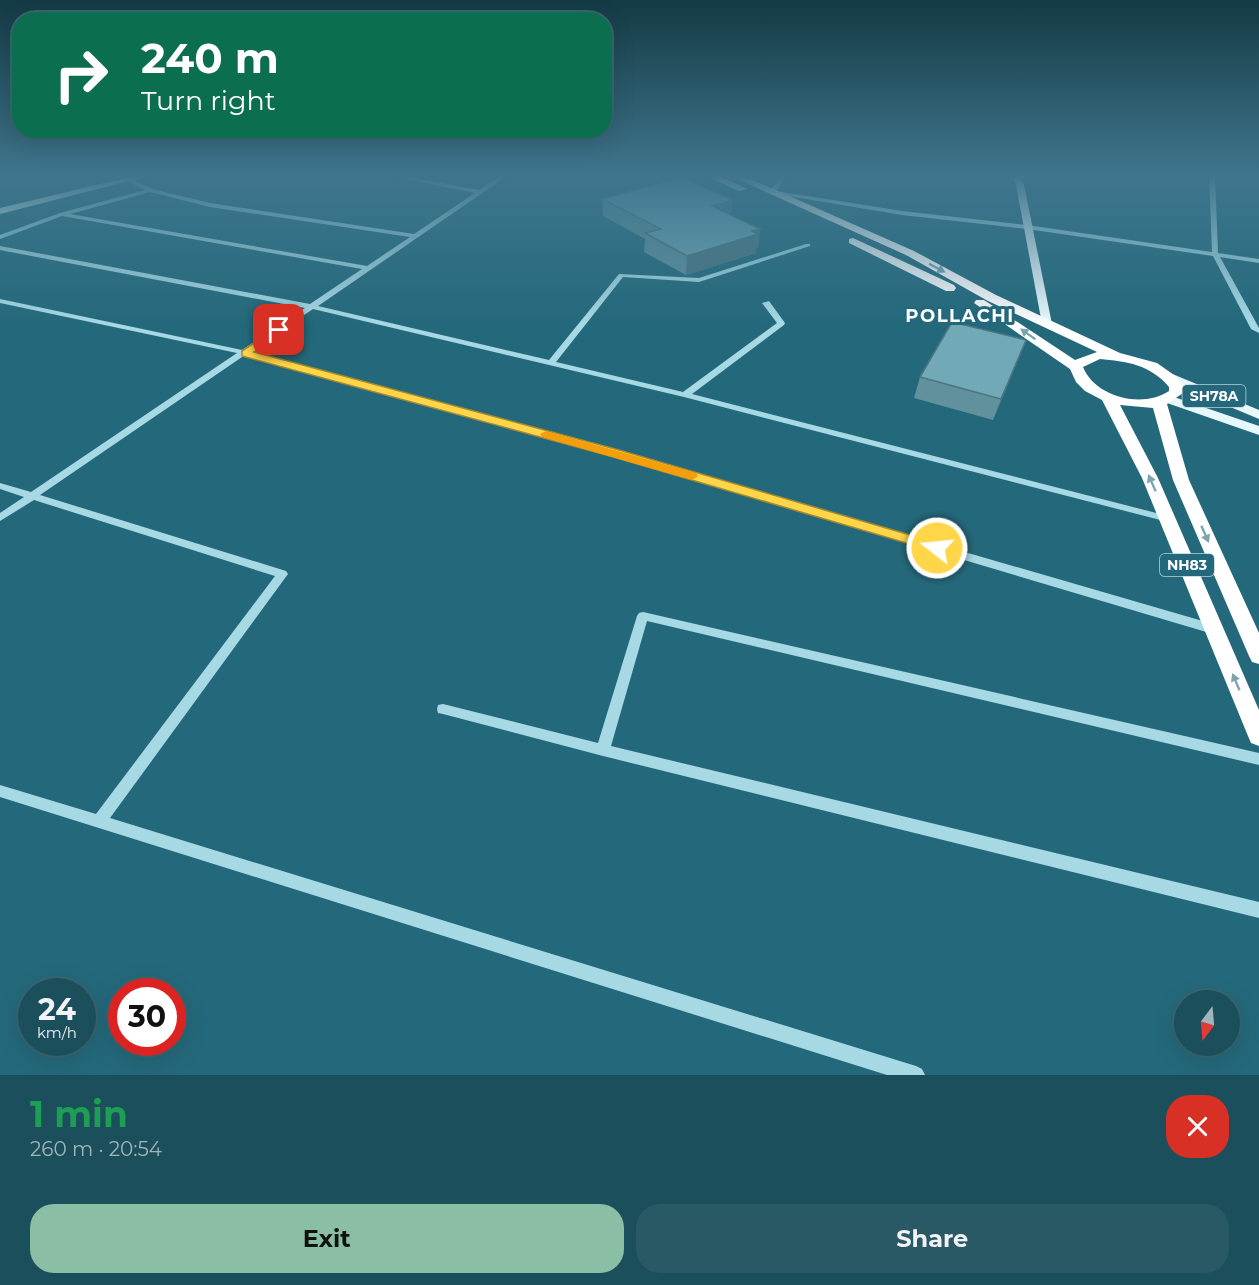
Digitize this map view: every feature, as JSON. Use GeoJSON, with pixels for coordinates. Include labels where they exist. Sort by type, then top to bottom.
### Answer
{"type":"FeatureCollection","features":[{"type":"Feature","properties":{"kind":"highway"},"geometry":{"type":"LineString","coordinates":[[813,224],[986,306],[1076,367]]}},
{"type":"Feature","properties":{"kind":"highway"},"geometry":{"type":"LineString","coordinates":[[845,224],[910,253],[1047,324],[1115,356],[1145,363],[1170,377]]}},
{"type":"Feature","properties":{"kind":"highway"},"geometry":{"type":"LineString","coordinates":[[1115,356],[1088,357],[1080,361],[1076,367],[1077,375],[1083,382],[1108,397],[1144,404],[1165,401]]}},
{"type":"Feature","properties":{"kind":"highway","name":"NH83"},"geometry":{"type":"LineString","coordinates":[[1170,377],[1176,386],[1176,393],[1165,401],[1181,480],[1259,656]]}},
{"type":"Feature","properties":{"kind":"highway","name":"NH83"},"geometry":{"type":"LineString","coordinates":[[1108,397],[1150,478],[1259,736]]}},
{"type":"Feature","properties":{"kind":"main road"},"geometry":{"type":"LineString","coordinates":[[1027,227],[1047,324]]}},
{"type":"Feature","properties":{"kind":"main road","name":"SH78A"},"geometry":{"type":"LineString","coordinates":[[1170,377],[1259,415]]}},
{"type":"Feature","properties":{"kind":"main road"},"geometry":{"type":"LineString","coordinates":[[1165,401],[1240,423],[1259,431]]}},
{"type":"Feature","properties":{"kind":"street"},"geometry":{"type":"LineString","coordinates":[[0,237],[35,224]]}},
{"type":"Feature","properties":{"kind":"street"},"geometry":{"type":"LineString","coordinates":[[120,224],[368,268]]}},
{"type":"Feature","properties":{"kind":"street"},"geometry":{"type":"LineString","coordinates":[[337,224],[415,236]]}},
{"type":"Feature","properties":{"kind":"street"},"geometry":{"type":"LineString","coordinates":[[0,518],[432,224]]}},
{"type":"Feature","properties":{"kind":"street"},"geometry":{"type":"LineString","coordinates":[[1002,224],[1259,261]]}},
{"type":"Feature","properties":{"kind":"street"},"geometry":{"type":"LineString","coordinates":[[1214,224],[1215,254],[1259,331]]}},
{"type":"Feature","properties":{"kind":"street"},"geometry":{"type":"LineString","coordinates":[[551,363],[621,275],[699,279],[808,245]]}},
{"type":"Feature","properties":{"kind":"street"},"geometry":{"type":"LineString","coordinates":[[0,248],[313,307],[685,395],[1168,519]]}},
{"type":"Feature","properties":{"kind":"street"},"geometry":{"type":"LineString","coordinates":[[0,301],[246,353],[614,453],[1213,628]]}},
{"type":"Feature","properties":{"kind":"street"},"geometry":{"type":"LineString","coordinates":[[685,395],[781,323],[766,303]]}},
{"type":"Feature","properties":{"kind":"street"},"geometry":{"type":"LineString","coordinates":[[0,486],[282,574],[99,821]]}},
{"type":"Feature","properties":{"kind":"street"},"geometry":{"type":"LineString","coordinates":[[603,750],[643,616],[1259,759]]}},
{"type":"Feature","properties":{"kind":"street"},"geometry":{"type":"LineString","coordinates":[[443,709],[1259,910]]}},
{"type":"Feature","properties":{"kind":"street"},"geometry":{"type":"LineString","coordinates":[[0,791],[916,1075]]}},
{"type":"Feature","properties":{"kind":"building"},"geometry":{"type":"Polygon","coordinates":[[[651,224],[750,224],[760,229],[752,231],[758,234],[687,256],[645,233],[661,229],[651,224]]]}},
{"type":"Feature","properties":{"kind":"building"},"geometry":{"type":"Polygon","coordinates":[[[952,322],[1026,340],[1001,399],[920,377],[952,322]]]}},
{"type":"Feature","properties":{"kind":"slow traffic"},"geometry":{"type":"LineString","coordinates":[[546,434],[692,476]]}},
{"type":"Feature","properties":{"kind":"district","name":"POLLACHI"},"geometry":{"type":"Point","coordinates":[960,316]}},
{"type":"Feature","properties":{"kind":"route"},"geometry":{"type":"LineString","coordinates":[[279,330],[246,353],[614,453],[937,548]]}}]}
